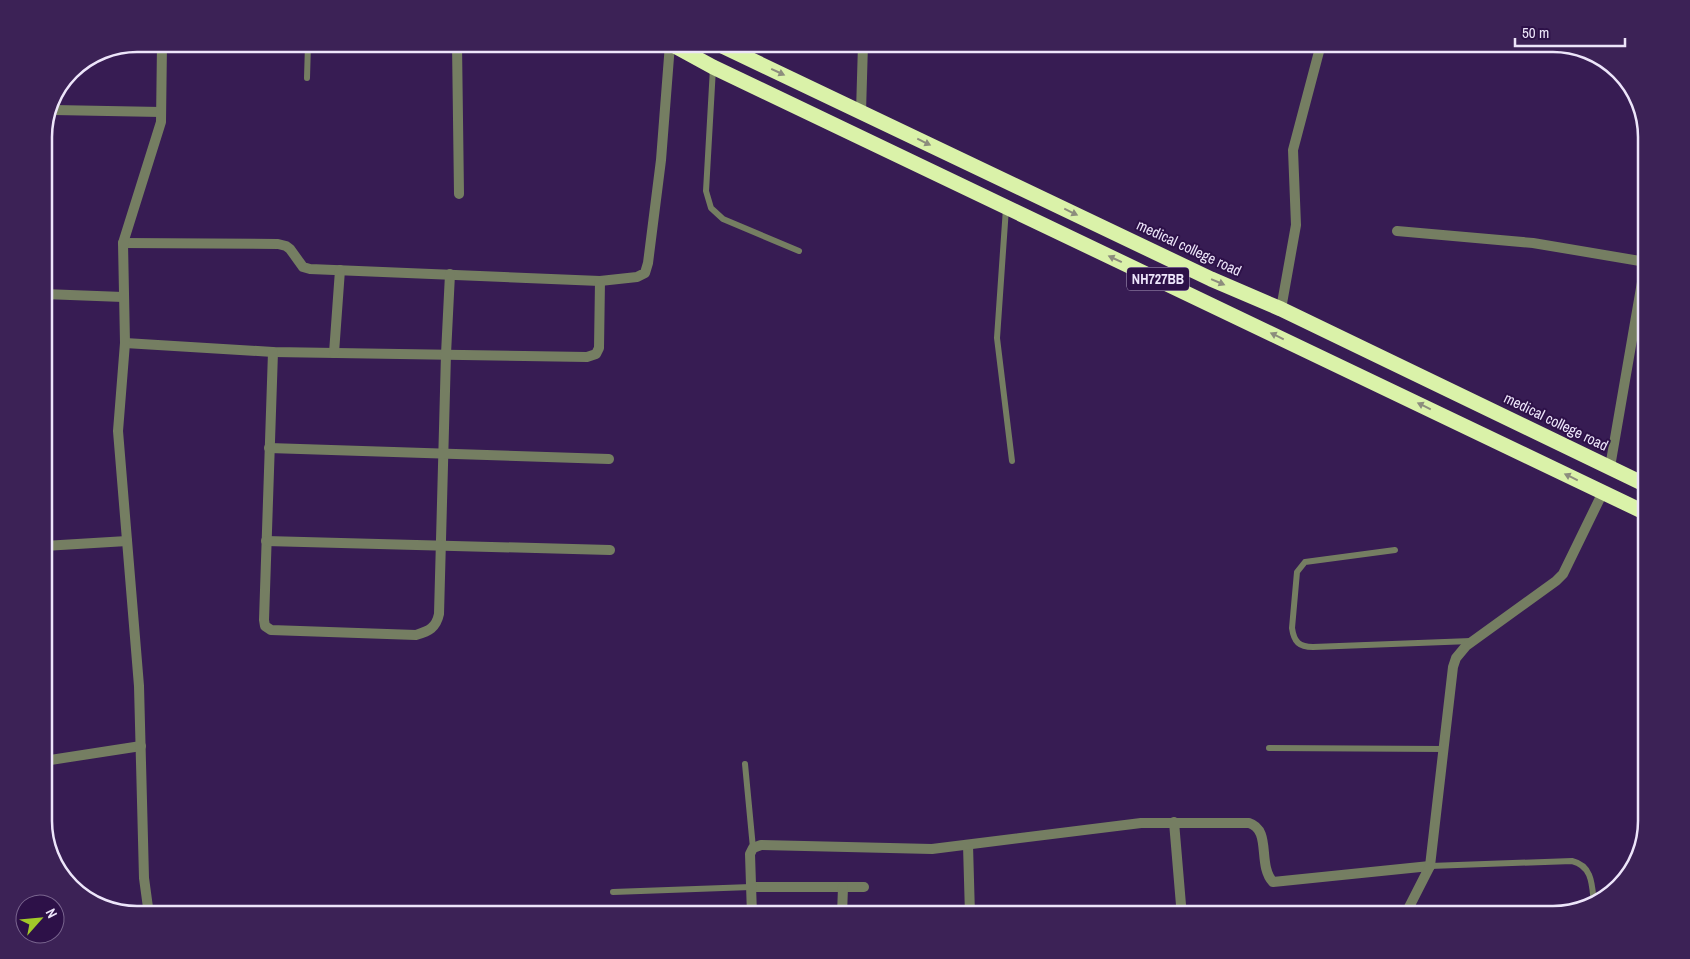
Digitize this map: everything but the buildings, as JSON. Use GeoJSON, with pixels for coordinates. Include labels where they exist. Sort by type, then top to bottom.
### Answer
{"type":"FeatureCollection","features":[{"type":"Feature","properties":{"kind":"highway","name":"NH727BB"},"geometry":{"type":"LineString","coordinates":[[685,52],[1638,509]]}},
{"type":"Feature","properties":{"kind":"highway","name":"medical college road"},"geometry":{"type":"LineString","coordinates":[[735,52],[1211,279],[1281,309],[1638,481]]}},
{"type":"Feature","properties":{"kind":"street"},"geometry":{"type":"LineString","coordinates":[[148,906],[144,878],[140,686],[118,431],[125,344],[123,297],[124,243],[161,122],[162,52]]}},
{"type":"Feature","properties":{"kind":"street"},"geometry":{"type":"LineString","coordinates":[[457,52],[459,194]]}},
{"type":"Feature","properties":{"kind":"street"},"geometry":{"type":"LineString","coordinates":[[124,243],[278,244],[290,249],[303,267],[340,270],[600,281],[638,277],[645,273],[648,263],[661,160],[669,52]]}},
{"type":"Feature","properties":{"kind":"street"},"geometry":{"type":"LineString","coordinates":[[861,112],[863,52]]}},
{"type":"Feature","properties":{"kind":"street"},"geometry":{"type":"LineString","coordinates":[[1281,309],[1296,225],[1293,150],[1319,52]]}},
{"type":"Feature","properties":{"kind":"street"},"geometry":{"type":"LineString","coordinates":[[57,110],[161,112]]}},
{"type":"Feature","properties":{"kind":"street"},"geometry":{"type":"LineString","coordinates":[[1397,231],[1533,243],[1637,259]]}},
{"type":"Feature","properties":{"kind":"street"},"geometry":{"type":"LineString","coordinates":[[334,353],[340,270]]}},
{"type":"Feature","properties":{"kind":"street"},"geometry":{"type":"LineString","coordinates":[[273,352],[265,626],[271,630],[416,635],[430,630],[437,624],[439,614],[450,274]]}},
{"type":"Feature","properties":{"kind":"street"},"geometry":{"type":"LineString","coordinates":[[125,344],[273,352],[587,357],[596,354],[599,348],[600,281]]}},
{"type":"Feature","properties":{"kind":"street"},"geometry":{"type":"LineString","coordinates":[[53,294],[123,297]]}},
{"type":"Feature","properties":{"kind":"street"},"geometry":{"type":"LineString","coordinates":[[1610,467],[1637,310]]}},
{"type":"Feature","properties":{"kind":"street"},"geometry":{"type":"LineString","coordinates":[[269,448],[608,459]]}},
{"type":"Feature","properties":{"kind":"street"},"geometry":{"type":"LineString","coordinates":[[1410,906],[1430,866],[1453,667],[1460,652],[1563,574],[1604,492]]}},
{"type":"Feature","properties":{"kind":"street"},"geometry":{"type":"LineString","coordinates":[[53,545],[127,541]]}},
{"type":"Feature","properties":{"kind":"street"},"geometry":{"type":"LineString","coordinates":[[266,541],[610,550]]}},
{"type":"Feature","properties":{"kind":"street"},"geometry":{"type":"LineString","coordinates":[[53,760],[141,746]]}},
{"type":"Feature","properties":{"kind":"street"},"geometry":{"type":"LineString","coordinates":[[1174,822],[1181,905]]}},
{"type":"Feature","properties":{"kind":"street"},"geometry":{"type":"LineString","coordinates":[[752,906],[750,854],[753,848],[760,845],[924,849],[1141,823],[1249,823],[1255,825],[1260,831],[1265,870],[1273,882],[1430,866]]}},
{"type":"Feature","properties":{"kind":"street"},"geometry":{"type":"LineString","coordinates":[[968,844],[970,906]]}},
{"type":"Feature","properties":{"kind":"street"},"geometry":{"type":"LineString","coordinates":[[751,887],[864,887]]}},
{"type":"Feature","properties":{"kind":"street"},"geometry":{"type":"LineString","coordinates":[[842,887],[842,906]]}},
{"type":"Feature","properties":{"kind":"lane"},"geometry":{"type":"LineString","coordinates":[[307,78],[308,52]]}},
{"type":"Feature","properties":{"kind":"lane"},"geometry":{"type":"LineString","coordinates":[[713,67],[706,191],[711,208],[723,219],[798,251]]}},
{"type":"Feature","properties":{"kind":"lane"},"geometry":{"type":"LineString","coordinates":[[1006,207],[997,338],[1012,461]]}},
{"type":"Feature","properties":{"kind":"lane"},"geometry":{"type":"LineString","coordinates":[[1395,550],[1305,562],[1297,572],[1292,628],[1297,644],[1304,647],[1314,647],[1473,641]]}},
{"type":"Feature","properties":{"kind":"lane"},"geometry":{"type":"LineString","coordinates":[[1269,748],[1444,749]]}},
{"type":"Feature","properties":{"kind":"lane"},"geometry":{"type":"LineString","coordinates":[[745,764],[753,848]]}},
{"type":"Feature","properties":{"kind":"lane"},"geometry":{"type":"LineString","coordinates":[[1430,866],[1572,861],[1582,863],[1587,870],[1591,879],[1593,896]]}},
{"type":"Feature","properties":{"kind":"lane"},"geometry":{"type":"LineString","coordinates":[[613,892],[751,887]]}}]}
